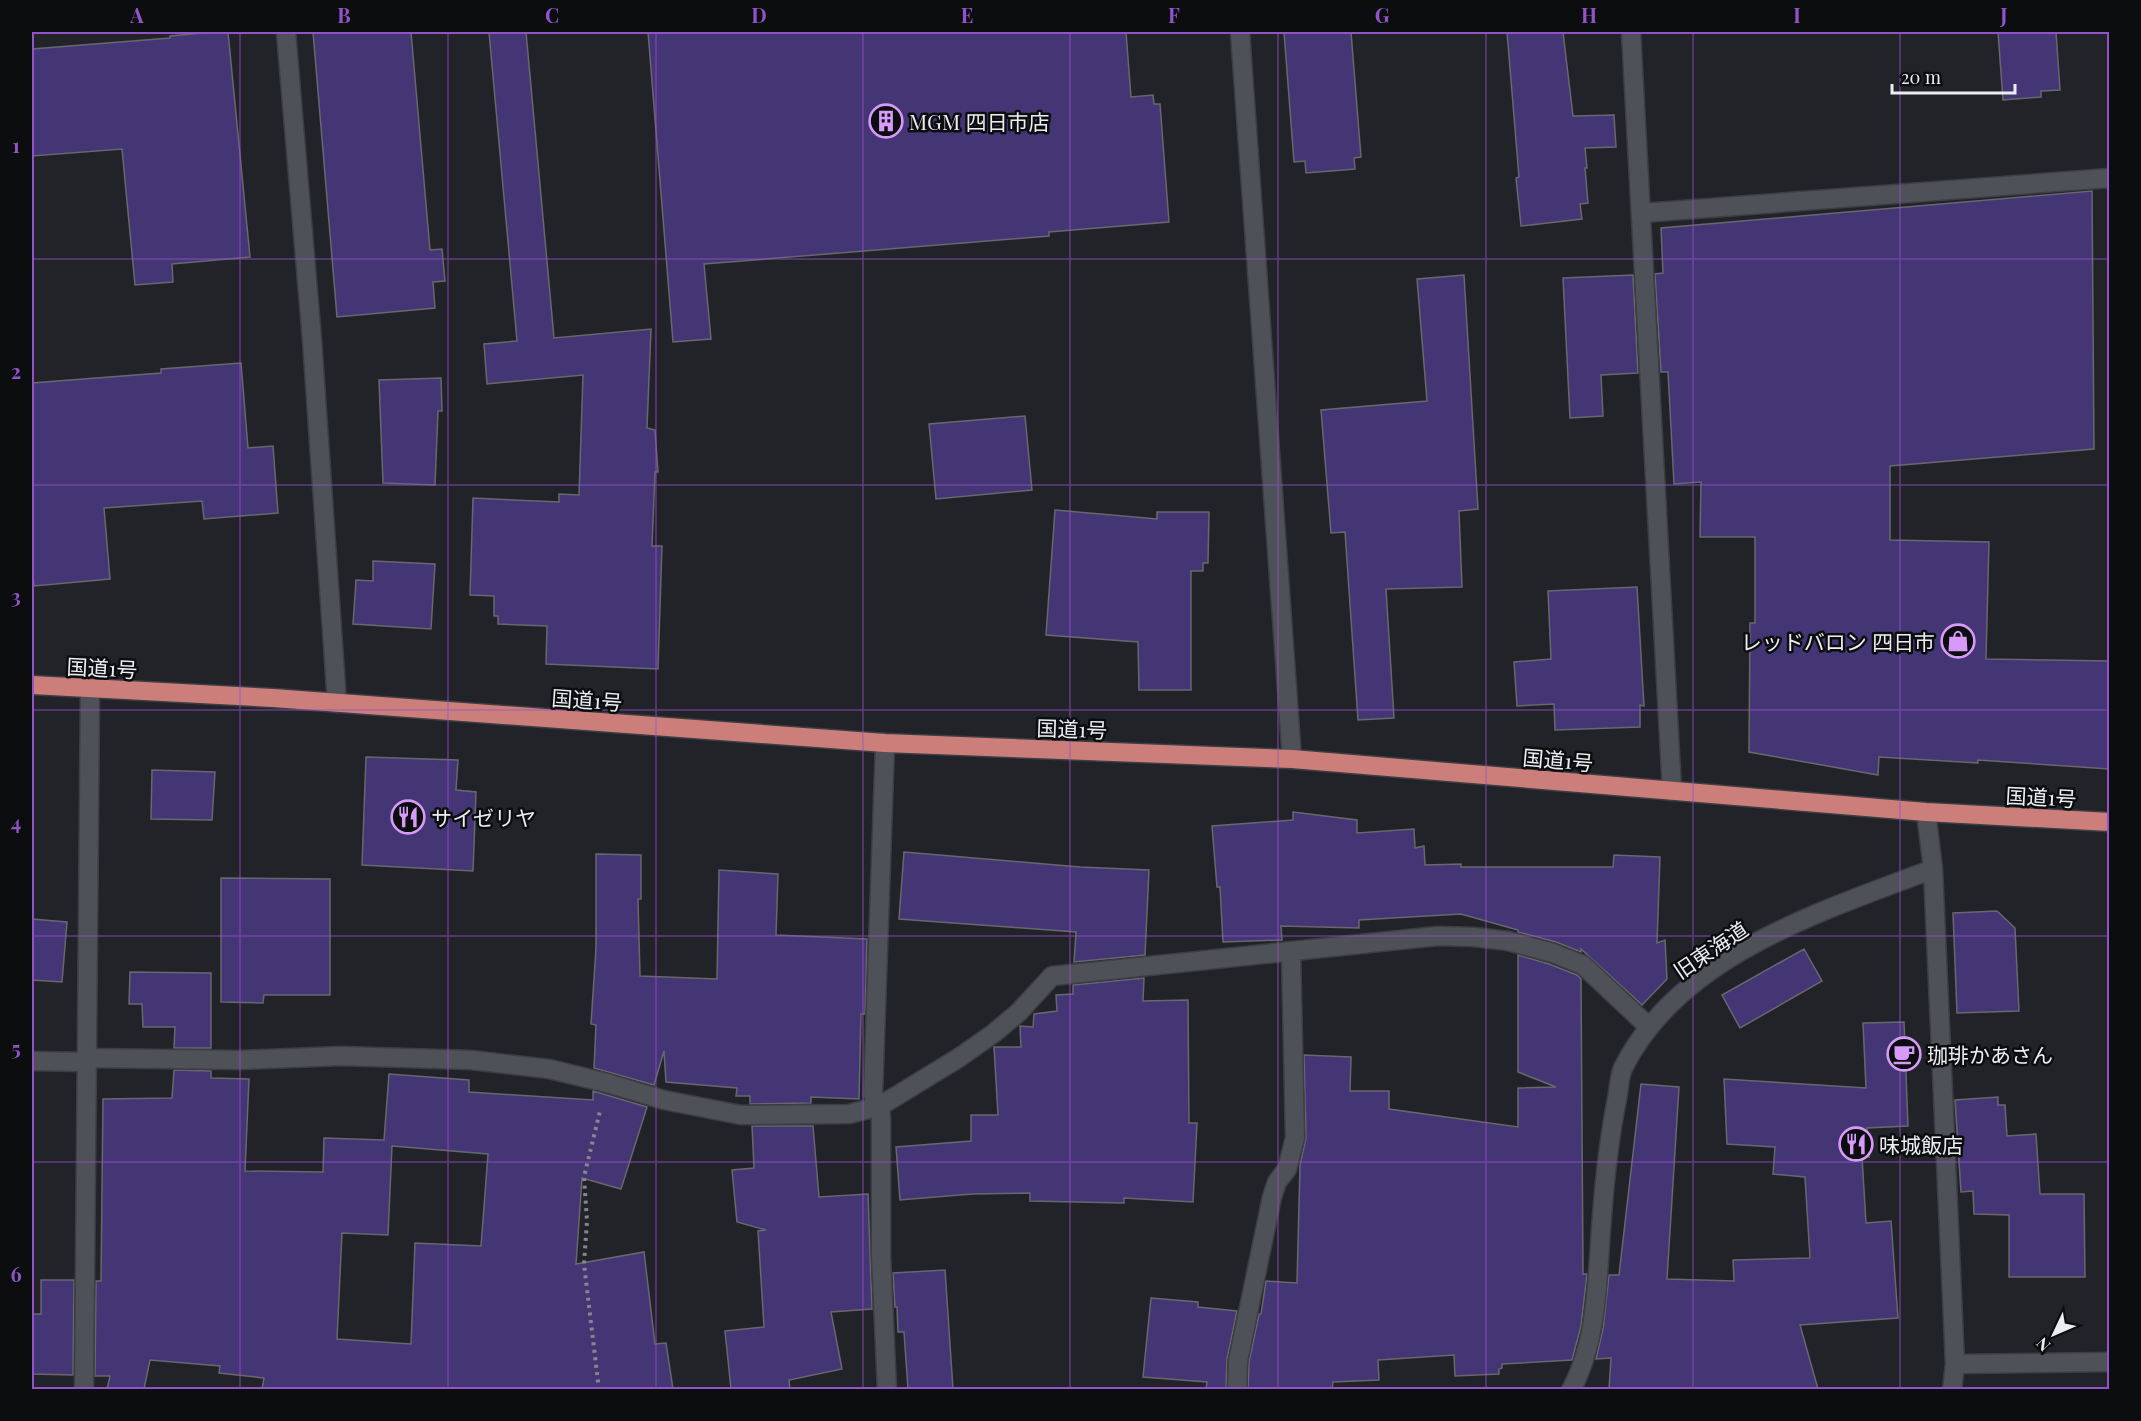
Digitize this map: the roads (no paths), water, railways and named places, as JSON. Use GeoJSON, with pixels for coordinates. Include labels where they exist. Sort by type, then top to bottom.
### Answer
{"type":"FeatureCollection","features":[{"type":"Feature","properties":{"kind":"highway","name":"国道1号"},"geometry":{"type":"LineString","coordinates":[[32,684],[338,703],[885,743],[1292,759],[1926,812],[2109,822]]}},
{"type":"Feature","properties":{"kind":"street"},"geometry":{"type":"LineString","coordinates":[[286,32],[312,340],[338,703]]}},
{"type":"Feature","properties":{"kind":"street"},"geometry":{"type":"LineString","coordinates":[[1240,32],[1292,759]]}},
{"type":"Feature","properties":{"kind":"street"},"geometry":{"type":"LineString","coordinates":[[1631,32],[1672,791]]}},
{"type":"Feature","properties":{"kind":"street"},"geometry":{"type":"LineString","coordinates":[[1642,213],[2109,178]]}},
{"type":"Feature","properties":{"kind":"street"},"geometry":{"type":"LineString","coordinates":[[84,1389],[90,689]]}},
{"type":"Feature","properties":{"kind":"street"},"geometry":{"type":"LineString","coordinates":[[885,743],[873,1095],[880,1106],[887,1389]]}},
{"type":"Feature","properties":{"kind":"street"},"geometry":{"type":"LineString","coordinates":[[1926,812],[1933,869],[1955,1364],[1952,1389]]}},
{"type":"Feature","properties":{"kind":"street","name":"旧東海道"},"geometry":{"type":"LineString","coordinates":[[1571,1389],[1579,1375],[1595,1298],[1612,1122],[1622,1070],[1649,1028],[1691,984],[1755,943],[1832,908],[1933,869]]}},
{"type":"Feature","properties":{"kind":"street"},"geometry":{"type":"LineString","coordinates":[[32,1061],[240,1060],[341,1056],[471,1060],[549,1069],[664,1100],[741,1115],[849,1114],[880,1106],[960,1057],[994,1033],[1018,1012],[1052,976],[1438,936],[1508,941],[1553,953],[1583,965],[1649,1028]]}},
{"type":"Feature","properties":{"kind":"street"},"geometry":{"type":"LineString","coordinates":[[1237,1389],[1238,1361],[1272,1197],[1277,1182],[1287,1169],[1295,1138],[1291,953]]}},
{"type":"Feature","properties":{"kind":"street"},"geometry":{"type":"LineString","coordinates":[[1955,1364],[2109,1362]]}},
{"type":"Feature","properties":{"kind":"place","name":"MGM 四日市店"},"geometry":{"type":"Point","coordinates":[886,121]}},
{"type":"Feature","properties":{"kind":"place","name":"レッドバロン 四日市"},"geometry":{"type":"Point","coordinates":[1958,641]}},
{"type":"Feature","properties":{"kind":"place","name":"サイゼリヤ"},"geometry":{"type":"Point","coordinates":[408,817]}},
{"type":"Feature","properties":{"kind":"place","name":"珈琲かあさん"},"geometry":{"type":"Point","coordinates":[1904,1054]}},
{"type":"Feature","properties":{"kind":"place","name":"味城飯店"},"geometry":{"type":"Point","coordinates":[1856,1144]}}]}
